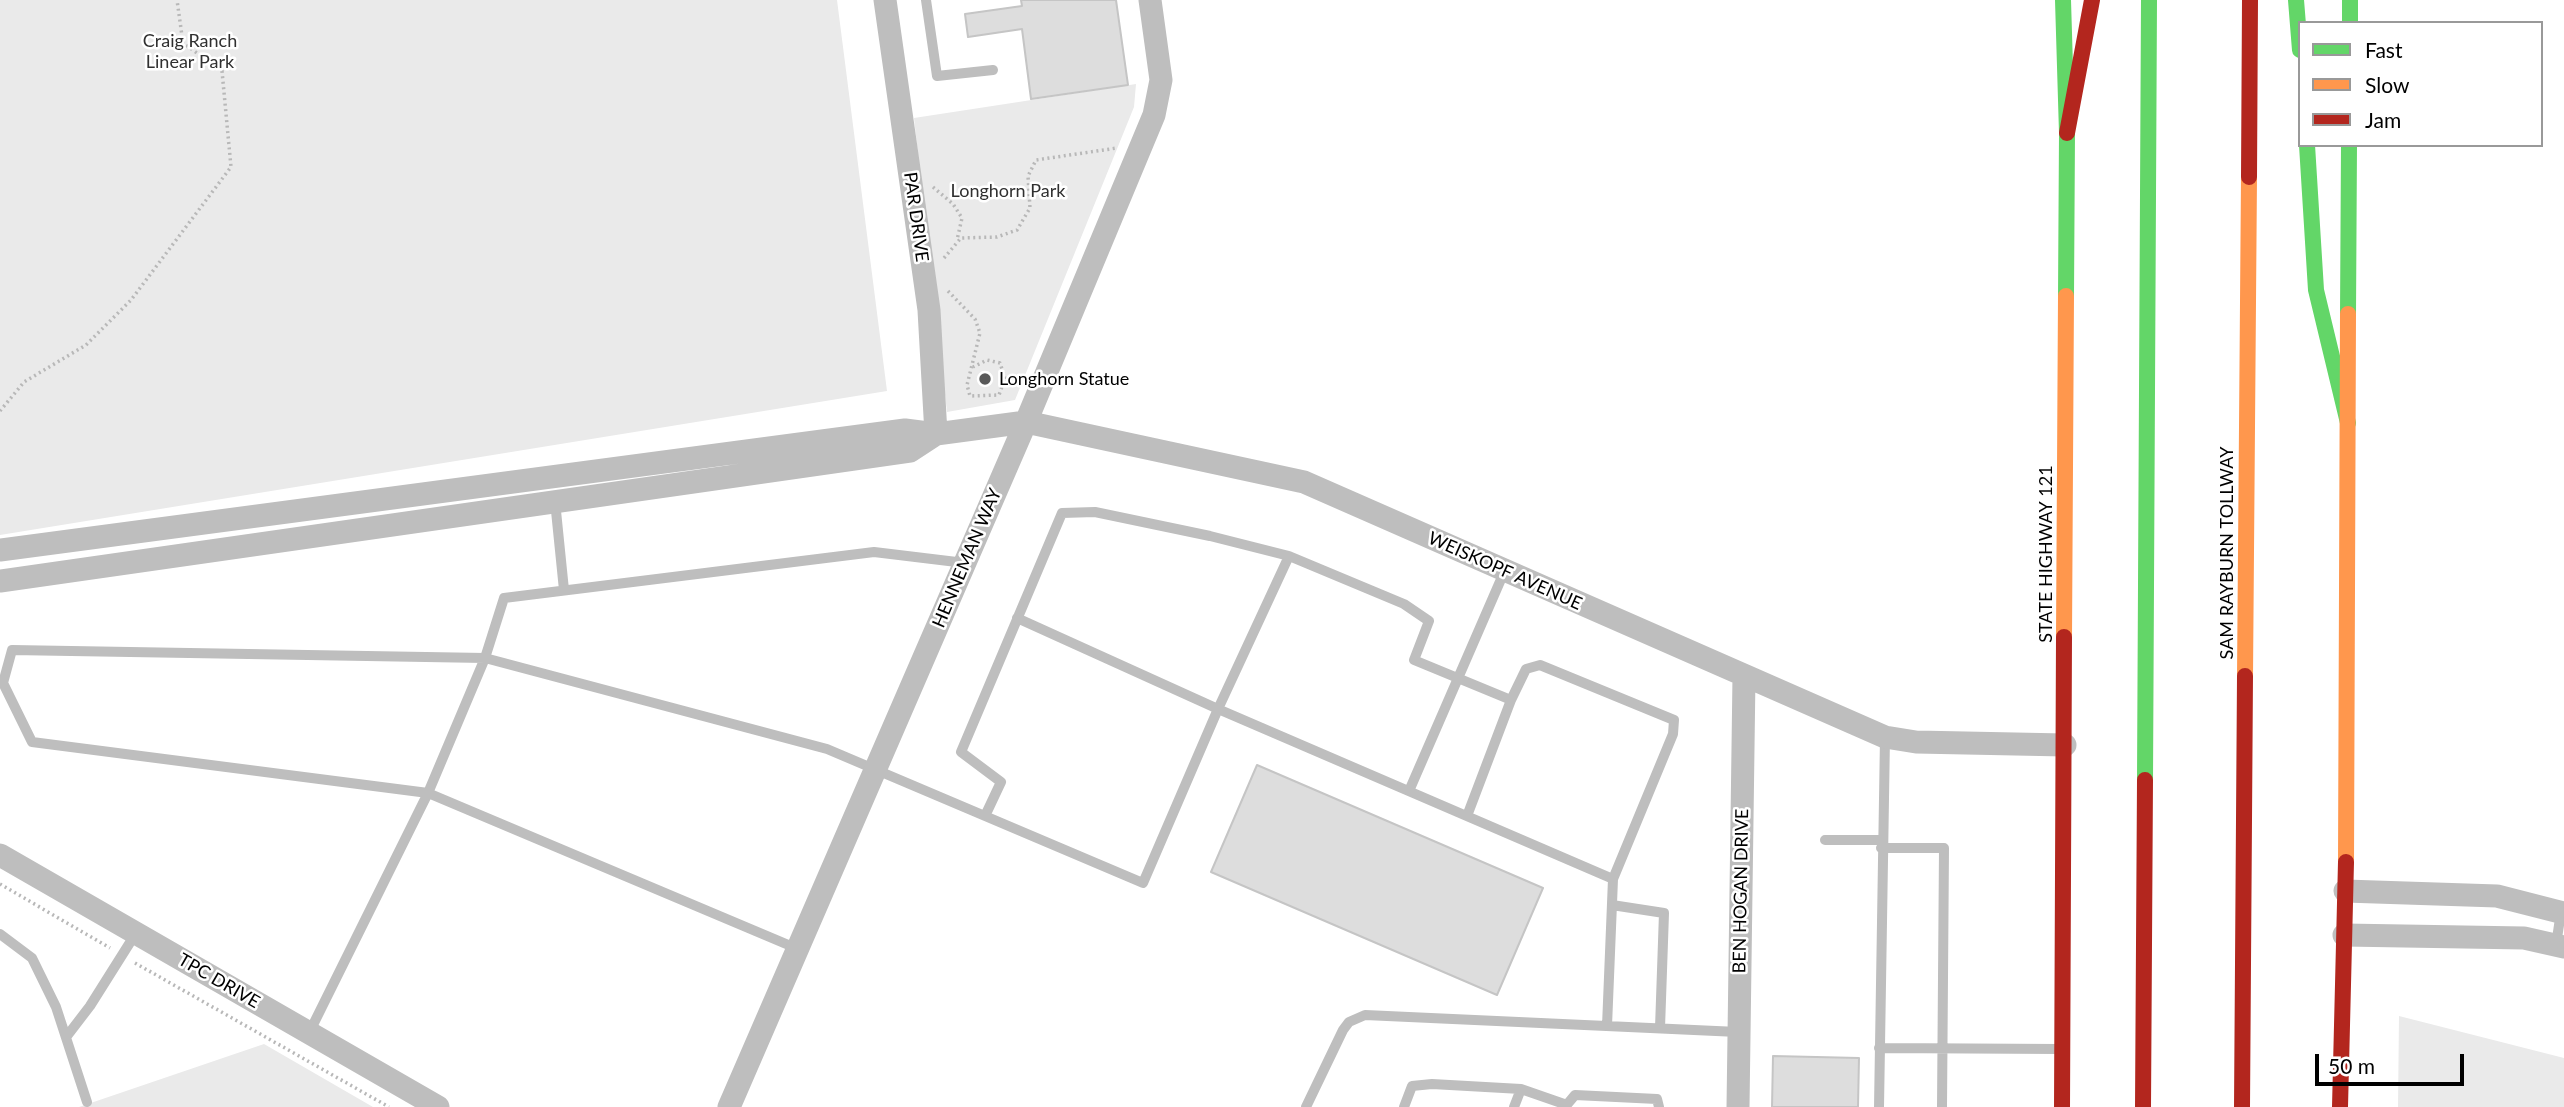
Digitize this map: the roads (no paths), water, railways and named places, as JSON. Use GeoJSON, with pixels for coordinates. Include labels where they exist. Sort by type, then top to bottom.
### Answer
{"type":"FeatureCollection","features":[{"type":"Feature","properties":{"kind":"main road","name":"STATE HIGHWAY 121"},"geometry":{"type":"LineString","coordinates":[[2062,1107],[2067,132],[2063,0]]}},
{"type":"Feature","properties":{"kind":"main road"},"geometry":{"type":"LineString","coordinates":[[2067,132],[2092,0]]}},
{"type":"Feature","properties":{"kind":"main road"},"geometry":{"type":"LineString","coordinates":[[2143,1107],[2149,0]]}},
{"type":"Feature","properties":{"kind":"main road","name":"SAM RAYBURN TOLLWAY"},"geometry":{"type":"LineString","coordinates":[[2242,1107],[2250,0]]}},
{"type":"Feature","properties":{"kind":"main road"},"geometry":{"type":"LineString","coordinates":[[2296,0],[2298,25]]}},
{"type":"Feature","properties":{"kind":"main road"},"geometry":{"type":"LineString","coordinates":[[2350,0],[2350,21]]}},
{"type":"Feature","properties":{"kind":"main road"},"geometry":{"type":"LineString","coordinates":[[2307,147],[2316,290],[2348,423]]}},
{"type":"Feature","properties":{"kind":"main road"},"geometry":{"type":"LineString","coordinates":[[2340,1107],[2345,891],[2349,147]]}},
{"type":"Feature","properties":{"kind":"street","name":"PAR DRIVE"},"geometry":{"type":"LineString","coordinates":[[885,0],[929,310],[936,434]]}},
{"type":"Feature","properties":{"kind":"street","name":"HENNEMAN WAY"},"geometry":{"type":"LineString","coordinates":[[729,1107],[1026,422],[1160,99],[1161,80],[1150,0]]}},
{"type":"Feature","properties":{"kind":"street","name":"WEISKOPF AVENUE"},"geometry":{"type":"LineString","coordinates":[[936,434],[1026,422],[1304,482],[1885,737],[1916,743],[2065,745]]}},
{"type":"Feature","properties":{"kind":"street"},"geometry":{"type":"LineString","coordinates":[[0,550],[905,430],[936,434]]}},
{"type":"Feature","properties":{"kind":"street"},"geometry":{"type":"LineString","coordinates":[[0,581],[909,450],[936,434]]}},
{"type":"Feature","properties":{"kind":"street","name":"BEN HOGAN DRIVE"},"geometry":{"type":"LineString","coordinates":[[1738,1107],[1744,676]]}},
{"type":"Feature","properties":{"kind":"street","name":"TPC DRIVE"},"geometry":{"type":"LineString","coordinates":[[0,855],[438,1107]]}},
{"type":"Feature","properties":{"kind":"street"},"geometry":{"type":"LineString","coordinates":[[2345,891],[2497,896],[2563,912]]}},
{"type":"Feature","properties":{"kind":"street"},"geometry":{"type":"LineString","coordinates":[[2344,935],[2524,938],[2560,946]]}},
{"type":"Feature","properties":{"kind":"lane"},"geometry":{"type":"LineString","coordinates":[[926,0],[937,76],[993,70]]}},
{"type":"Feature","properties":{"kind":"lane"},"geometry":{"type":"LineString","coordinates":[[555,501],[564,590]]}},
{"type":"Feature","properties":{"kind":"lane"},"geometry":{"type":"LineString","coordinates":[[985,816],[1001,782],[961,752],[1062,513],[1095,512],[1289,556],[1404,604],[1429,621],[1414,660],[1511,700]]}},
{"type":"Feature","properties":{"kind":"lane"},"geometry":{"type":"LineString","coordinates":[[309,1033],[428,793],[485,658],[504,598],[874,552],[965,563]]}},
{"type":"Feature","properties":{"kind":"lane"},"geometry":{"type":"LineString","coordinates":[[798,949],[428,793],[32,742],[1,682],[12,650],[485,658],[827,749],[1143,883],[1218,709],[1289,556]]}},
{"type":"Feature","properties":{"kind":"lane"},"geometry":{"type":"LineString","coordinates":[[1409,791],[1505,570]]}},
{"type":"Feature","properties":{"kind":"lane"},"geometry":{"type":"LineString","coordinates":[[1017,618],[1218,709],[1613,879]]}},
{"type":"Feature","properties":{"kind":"lane"},"geometry":{"type":"LineString","coordinates":[[1466,816],[1511,700],[1526,669],[1540,665],[1674,720],[1672,734],[1613,879],[1607,1026]]}},
{"type":"Feature","properties":{"kind":"lane"},"geometry":{"type":"LineString","coordinates":[[1879,1107],[1881,844],[1885,737]]}},
{"type":"Feature","properties":{"kind":"lane"},"geometry":{"type":"LineString","coordinates":[[1825,840],[1944,848],[1942,1107]]}},
{"type":"Feature","properties":{"kind":"lane"},"geometry":{"type":"LineString","coordinates":[[1612,905],[1664,913],[1660,1028]]}},
{"type":"Feature","properties":{"kind":"lane"},"geometry":{"type":"LineString","coordinates":[[2560,946],[2563,912]]}},
{"type":"Feature","properties":{"kind":"lane"},"geometry":{"type":"LineString","coordinates":[[66,1035],[90,1006],[136,933]]}},
{"type":"Feature","properties":{"kind":"lane"},"geometry":{"type":"LineString","coordinates":[[0,934],[32,957],[66,1035],[87,1102]]}},
{"type":"Feature","properties":{"kind":"lane"},"geometry":{"type":"LineString","coordinates":[[1306,1107],[1343,1030],[1349,1022],[1365,1015],[1738,1032]]}},
{"type":"Feature","properties":{"kind":"lane"},"geometry":{"type":"LineString","coordinates":[[1879,1048],[2062,1049]]}},
{"type":"Feature","properties":{"kind":"lane"},"geometry":{"type":"LineString","coordinates":[[1404,1107],[1412,1086],[1432,1084],[1521,1089],[1566,1106],[1575,1095],[1657,1099],[1659,1107]]}},
{"type":"Feature","properties":{"kind":"lane"},"geometry":{"type":"LineString","coordinates":[[1514,1107],[1521,1089]]}},
{"type":"Feature","properties":{"kind":"place","name":"Longhorn Statue"},"geometry":{"type":"Point","coordinates":[985,379]}},
{"type":"Feature","properties":{"kind":"park label","name":"Craig Ranch Linear Park"},"geometry":{"type":"Point","coordinates":[190,51]}},
{"type":"Feature","properties":{"kind":"park label","name":"Longhorn Park"},"geometry":{"type":"Point","coordinates":[1008,191]}}]}
